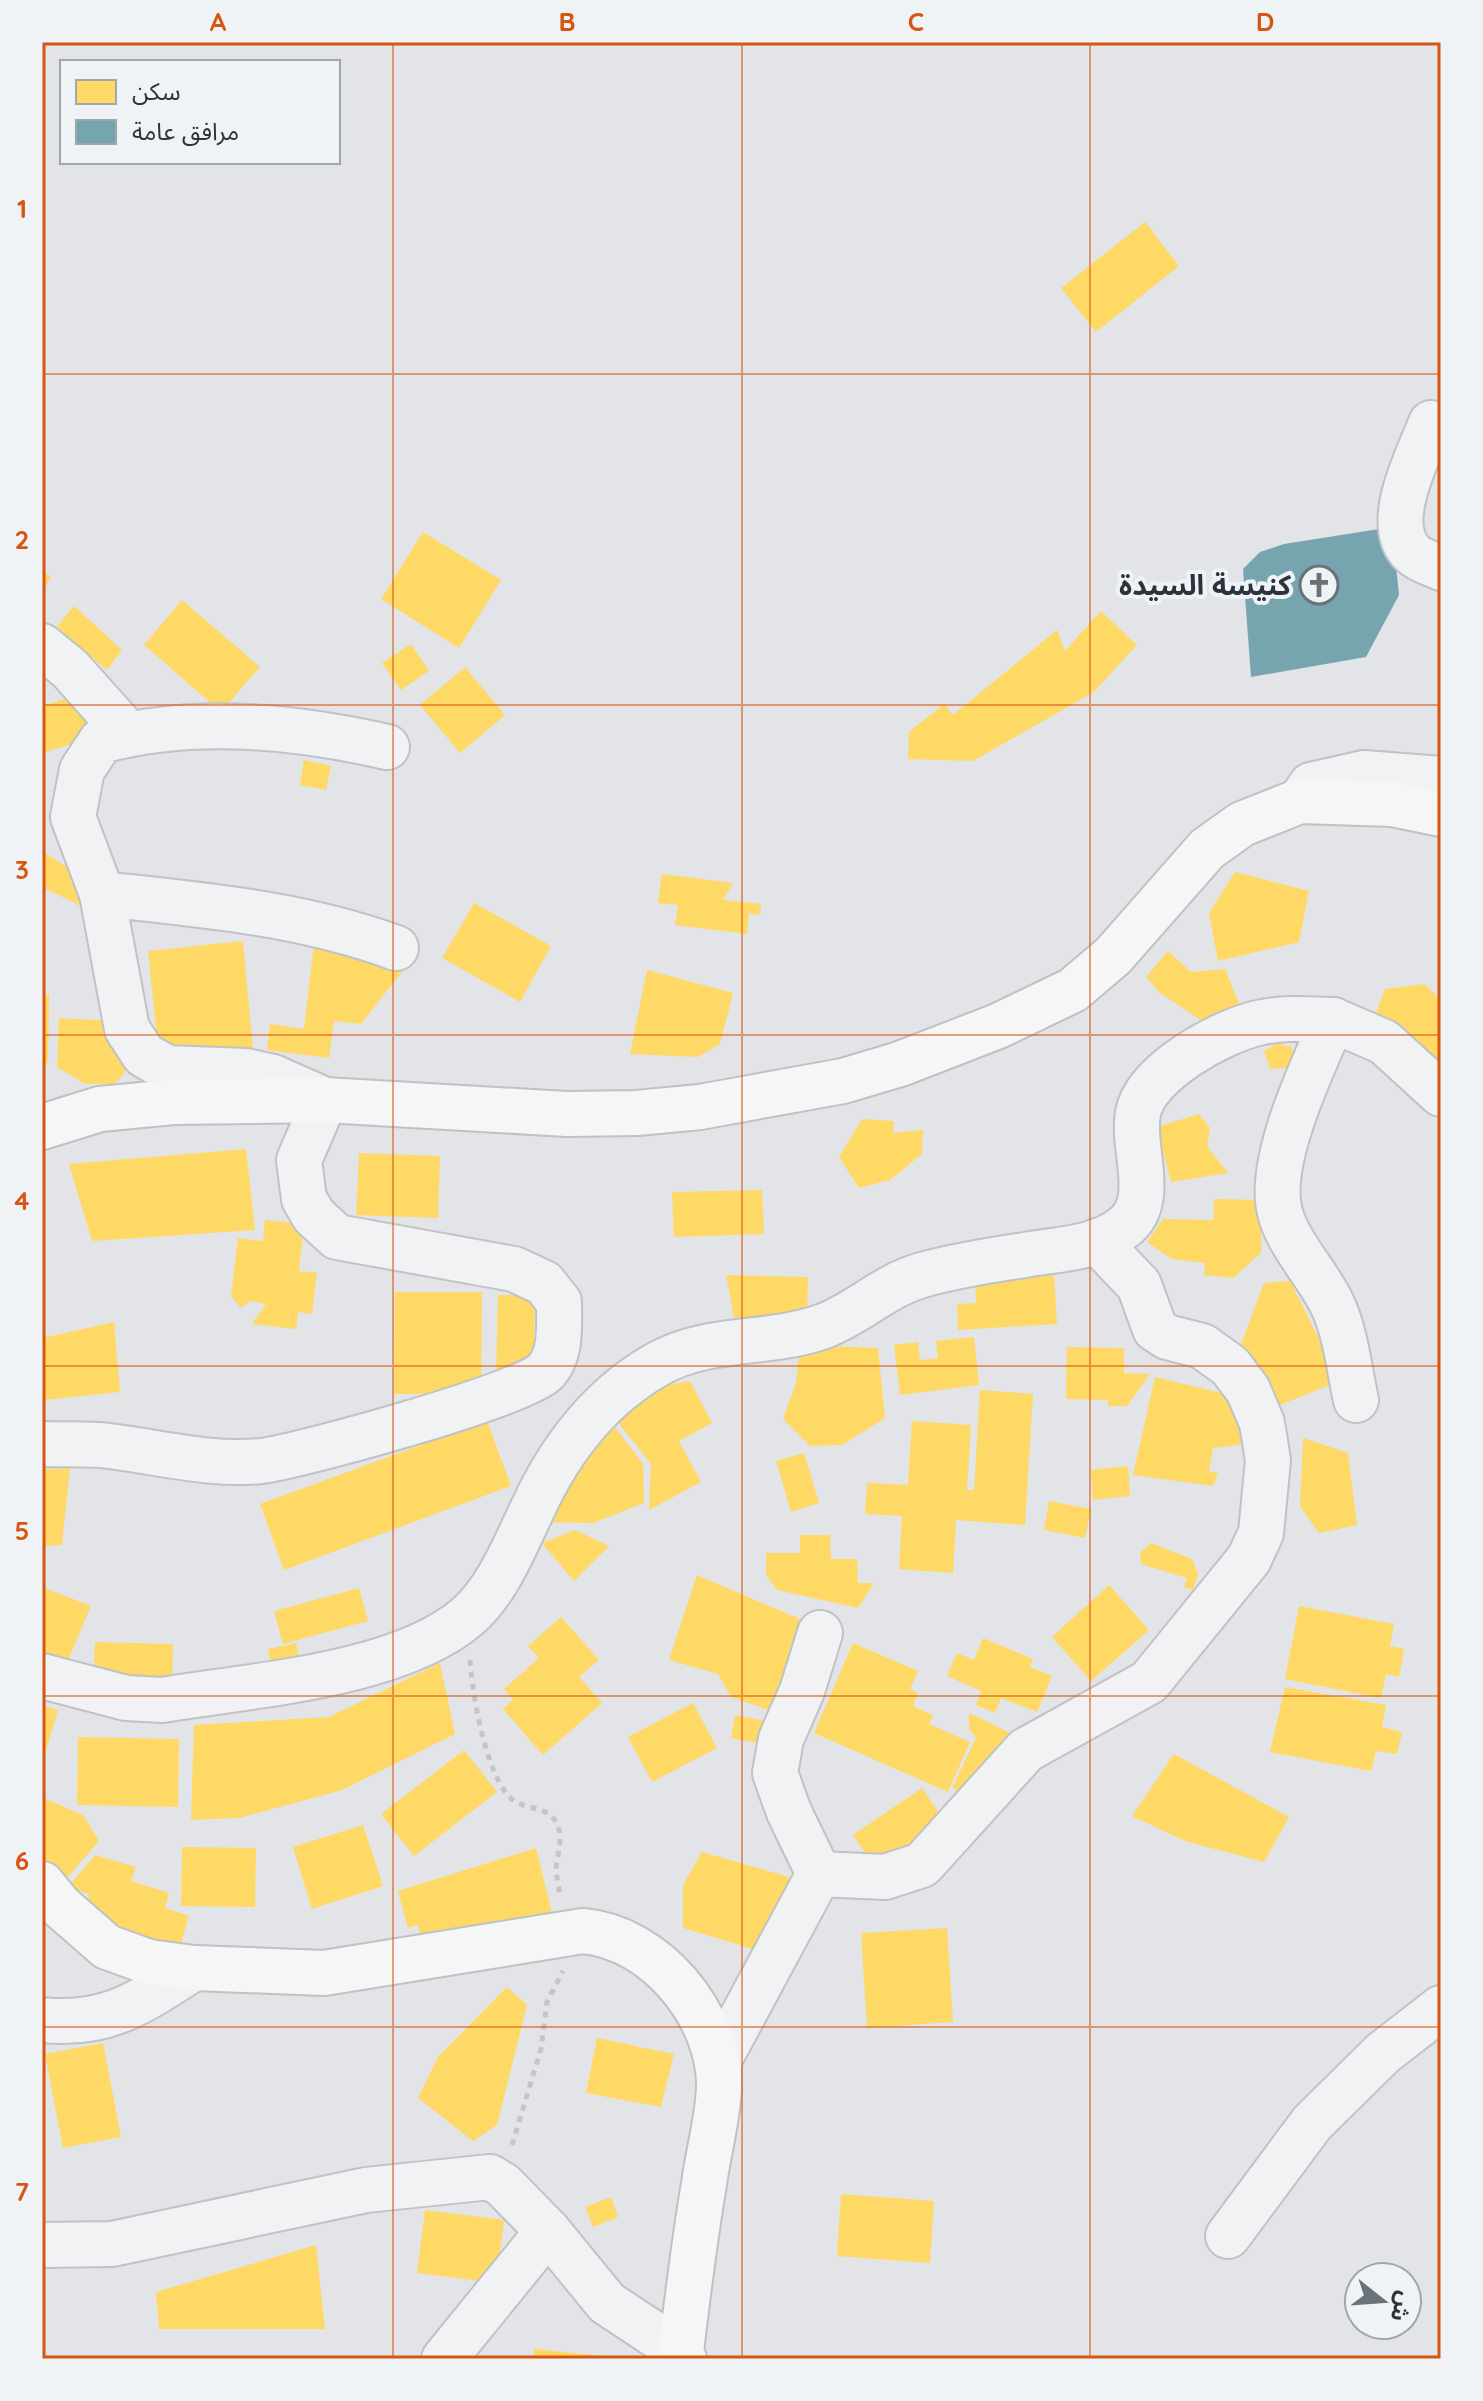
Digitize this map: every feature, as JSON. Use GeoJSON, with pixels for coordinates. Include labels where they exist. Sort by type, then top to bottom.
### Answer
{"type":"FeatureCollection","features":[{"type":"Feature","properties":{"kind":"main road"},"geometry":{"type":"LineString","coordinates":[[42,1127],[100,1109],[173,1102],[325,1100],[567,1114],[637,1113],[700,1107],[843,1081],[900,1064],[998,1026],[1073,990],[1113,956],[1207,849],[1242,824],[1300,801],[1392,804],[1441,814]]}},
{"type":"Feature","properties":{"kind":"main road"},"geometry":{"type":"LineString","coordinates":[[42,1884],[60,1906],[107,1947],[149,1962],[194,1968],[324,1973],[574,1932],[607,1933],[645,1952],[681,1986],[704,2027],[719,2087],[682,2357]]}},
{"type":"Feature","properties":{"kind":"street"},"geometry":{"type":"LineString","coordinates":[[1431,423],[1399,514],[1403,538],[1412,553],[1441,568]]}},
{"type":"Feature","properties":{"kind":"street"},"geometry":{"type":"LineString","coordinates":[[42,646],[70,669],[128,734]]}},
{"type":"Feature","properties":{"kind":"street"},"geometry":{"type":"LineString","coordinates":[[42,1444],[106,1445],[183,1457],[259,1461],[403,1424],[505,1391],[532,1381],[547,1371],[556,1349],[559,1302],[544,1283],[514,1269],[337,1237],[314,1216],[304,1199],[299,1160],[325,1100],[273,1077],[246,1071],[167,1068],[144,1055],[127,1029],[102,894],[73,817],[82,770],[101,741],[128,734],[271,726],[387,747]]}},
{"type":"Feature","properties":{"kind":"street"},"geometry":{"type":"LineString","coordinates":[[1300,801],[1311,785],[1364,773],[1441,779]]}},
{"type":"Feature","properties":{"kind":"street"},"geometry":{"type":"LineString","coordinates":[[102,894],[282,914],[358,934],[396,948]]}},
{"type":"Feature","properties":{"kind":"street"},"geometry":{"type":"LineString","coordinates":[[42,1676],[126,1698],[162,1700],[401,1656],[468,1616],[492,1586],[534,1505],[592,1413],[658,1364],[697,1347],[770,1339],[820,1327],[853,1313],[886,1288],[923,1275],[1097,1241],[1126,1226],[1137,1210],[1142,1193],[1135,1134],[1139,1108],[1160,1076],[1178,1061],[1257,1023],[1333,1020],[1384,1042],[1441,1094]]}},
{"type":"Feature","properties":{"kind":"street"},"geometry":{"type":"LineString","coordinates":[[1333,1020],[1302,1089],[1291,1127],[1279,1177],[1279,1208],[1313,1276],[1332,1304],[1356,1400]]}},
{"type":"Feature","properties":{"kind":"street"},"geometry":{"type":"LineString","coordinates":[[819,1874],[885,1877],[922,1865],[1026,1750],[1149,1682],[1241,1570],[1261,1533],[1268,1460],[1262,1423],[1248,1390],[1230,1366],[1202,1346],[1167,1337],[1155,1329],[1139,1285],[1097,1241]]}},
{"type":"Feature","properties":{"kind":"street"},"geometry":{"type":"LineString","coordinates":[[819,1874],[789,1812],[775,1773],[781,1739],[802,1691],[820,1633]]}},
{"type":"Feature","properties":{"kind":"street"},"geometry":{"type":"LineString","coordinates":[[719,2087],[719,2060],[819,1874]]}},
{"type":"Feature","properties":{"kind":"street"},"geometry":{"type":"LineString","coordinates":[[42,2020],[72,2023],[127,2010],[194,1968]]}},
{"type":"Feature","properties":{"kind":"street"},"geometry":{"type":"LineString","coordinates":[[1228,2236],[1312,2123],[1383,2053],[1441,2008]]}},
{"type":"Feature","properties":{"kind":"street"},"geometry":{"type":"LineString","coordinates":[[42,2245],[112,2244],[366,2190],[490,2177],[503,2185],[548,2231],[607,2303],[682,2357]]}},
{"type":"Feature","properties":{"kind":"street"},"geometry":{"type":"LineString","coordinates":[[444,2359],[548,2231]]}},
{"type":"Feature","properties":{"kind":"path"},"geometry":{"type":"LineString","coordinates":[[468,1616],[472,1688],[502,1788],[515,1801],[549,1813],[558,1826],[560,1845],[556,1870],[574,1932],[547,2002],[541,2049],[513,2137],[503,2185]]}},
{"type":"Feature","properties":{"kind":"building: سكن"},"geometry":{"type":"Polygon","coordinates":[[[1145,222],[1179,266],[1096,332],[1061,288],[1145,222]]]}},
{"type":"Feature","properties":{"kind":"building: سكن"},"geometry":{"type":"Polygon","coordinates":[[[423,532],[501,580],[459,648],[381,599],[423,532]]]}},
{"type":"Feature","properties":{"kind":"building: سكن"},"geometry":{"type":"Polygon","coordinates":[[[42,572],[51,576],[42,595],[42,572]]]}},
{"type":"Feature","properties":{"kind":"building: سكن"},"geometry":{"type":"Polygon","coordinates":[[[182,600],[260,667],[221,712],[144,645],[182,600]]]}},
{"type":"Feature","properties":{"kind":"building: سكن"},"geometry":{"type":"Polygon","coordinates":[[[74,606],[122,650],[107,670],[57,627],[74,606]]]}},
{"type":"Feature","properties":{"kind":"building: سكن"},"geometry":{"type":"Polygon","coordinates":[[[1101,611],[1137,645],[1094,692],[973,761],[908,759],[909,732],[944,704],[953,715],[1057,630],[1065,651],[1101,611]]]}},
{"type":"Feature","properties":{"kind":"building: سكن"},"geometry":{"type":"Polygon","coordinates":[[[411,644],[429,671],[401,690],[382,663],[411,644]]]}},
{"type":"Feature","properties":{"kind":"building: سكن"},"geometry":{"type":"Polygon","coordinates":[[[465,667],[505,715],[460,753],[420,705],[465,667]]]}},
{"type":"Feature","properties":{"kind":"building: سكن"},"geometry":{"type":"Polygon","coordinates":[[[82,694],[94,737],[42,753],[42,706],[82,694]]]}},
{"type":"Feature","properties":{"kind":"building: سكن"},"geometry":{"type":"Polygon","coordinates":[[[304,760],[331,766],[326,790],[300,785],[304,760]]]}},
{"type":"Feature","properties":{"kind":"building: سكن"},"geometry":{"type":"Polygon","coordinates":[[[42,854],[91,882],[79,905],[42,887],[42,854]]]}},
{"type":"Feature","properties":{"kind":"building: سكن"},"geometry":{"type":"Polygon","coordinates":[[[1235,872],[1309,891],[1299,942],[1218,961],[1209,913],[1235,872]]]}},
{"type":"Feature","properties":{"kind":"building: سكن"},"geometry":{"type":"Polygon","coordinates":[[[662,874],[733,883],[723,900],[761,904],[760,915],[749,913],[747,934],[675,925],[678,905],[658,903],[662,874]]]}},
{"type":"Feature","properties":{"kind":"building: سكن"},"geometry":{"type":"Polygon","coordinates":[[[474,903],[551,946],[520,1002],[442,958],[474,903]]]}},
{"type":"Feature","properties":{"kind":"building: سكن"},"geometry":{"type":"Polygon","coordinates":[[[243,941],[253,1049],[159,1059],[148,951],[243,941]]]}},
{"type":"Feature","properties":{"kind":"building: سكن"},"geometry":{"type":"Polygon","coordinates":[[[314,944],[385,952],[405,968],[361,1024],[334,1021],[329,1058],[267,1050],[270,1024],[304,1029],[314,944]]]}},
{"type":"Feature","properties":{"kind":"building: سكن"},"geometry":{"type":"Polygon","coordinates":[[[1168,951],[1191,972],[1225,969],[1245,1018],[1220,1033],[1160,993],[1146,977],[1168,951]]]}},
{"type":"Feature","properties":{"kind":"building: سكن"},"geometry":{"type":"Polygon","coordinates":[[[647,970],[733,993],[720,1044],[698,1057],[630,1054],[647,970]]]}},
{"type":"Feature","properties":{"kind":"building: سكن"},"geometry":{"type":"Polygon","coordinates":[[[1424,984],[1441,1000],[1441,1074],[1376,1013],[1385,989],[1424,984]]]}},
{"type":"Feature","properties":{"kind":"building: سكن"},"geometry":{"type":"Polygon","coordinates":[[[42,995],[49,995],[48,1063],[42,1063],[42,995]]]}},
{"type":"Feature","properties":{"kind":"building: سكن"},"geometry":{"type":"Polygon","coordinates":[[[59,1018],[119,1021],[135,1059],[115,1084],[85,1084],[57,1067],[59,1018]]]}},
{"type":"Feature","properties":{"kind":"building: سكن"},"geometry":{"type":"Polygon","coordinates":[[[1277,1043],[1291,1047],[1298,1067],[1270,1069],[1264,1051],[1277,1043]]]}},
{"type":"Feature","properties":{"kind":"building: سكن"},"geometry":{"type":"Polygon","coordinates":[[[1199,1114],[1210,1128],[1207,1146],[1228,1173],[1171,1182],[1157,1127],[1199,1114]]]}},
{"type":"Feature","properties":{"kind":"building: سكن"},"geometry":{"type":"Polygon","coordinates":[[[862,1119],[894,1121],[893,1133],[923,1130],[922,1154],[890,1180],[859,1188],[839,1157],[862,1119]]]}},
{"type":"Feature","properties":{"kind":"building: سكن"},"geometry":{"type":"Polygon","coordinates":[[[246,1149],[255,1230],[92,1241],[69,1164],[246,1149]]]}},
{"type":"Feature","properties":{"kind":"building: سكن"},"geometry":{"type":"Polygon","coordinates":[[[359,1153],[440,1156],[438,1218],[356,1215],[359,1153]]]}},
{"type":"Feature","properties":{"kind":"building: سكن"},"geometry":{"type":"Polygon","coordinates":[[[762,1190],[764,1234],[674,1237],[672,1192],[762,1190]]]}},
{"type":"Feature","properties":{"kind":"building: سكن"},"geometry":{"type":"Polygon","coordinates":[[[1214,1199],[1262,1200],[1261,1253],[1233,1278],[1204,1275],[1205,1263],[1172,1259],[1147,1242],[1163,1219],[1213,1220],[1214,1199]]]}},
{"type":"Feature","properties":{"kind":"building: سكن"},"geometry":{"type":"Polygon","coordinates":[[[265,1220],[304,1224],[299,1271],[317,1273],[312,1314],[298,1312],[296,1329],[252,1324],[266,1304],[250,1301],[241,1308],[231,1296],[238,1238],[263,1241],[265,1220]]]}},
{"type":"Feature","properties":{"kind":"building: سكن"},"geometry":{"type":"Polygon","coordinates":[[[726,1275],[808,1277],[807,1321],[736,1329],[726,1275]]]}},
{"type":"Feature","properties":{"kind":"building: سكن"},"geometry":{"type":"Polygon","coordinates":[[[1054,1275],[1057,1324],[958,1330],[957,1304],[976,1303],[975,1280],[1054,1275]]]}},
{"type":"Feature","properties":{"kind":"building: سكن"},"geometry":{"type":"Polygon","coordinates":[[[1290,1281],[1340,1381],[1280,1405],[1249,1362],[1241,1344],[1264,1283],[1290,1281]]]}},
{"type":"Feature","properties":{"kind":"building: سكن"},"geometry":{"type":"Polygon","coordinates":[[[395,1292],[482,1292],[481,1394],[394,1394],[395,1292]]]}},
{"type":"Feature","properties":{"kind":"building: سكن"},"geometry":{"type":"Polygon","coordinates":[[[498,1295],[535,1296],[533,1378],[496,1377],[498,1295]]]}},
{"type":"Feature","properties":{"kind":"building: سكن"},"geometry":{"type":"Polygon","coordinates":[[[114,1322],[120,1392],[42,1400],[42,1338],[114,1322]]]}},
{"type":"Feature","properties":{"kind":"building: سكن"},"geometry":{"type":"Polygon","coordinates":[[[974,1337],[979,1385],[900,1395],[894,1345],[918,1342],[920,1360],[938,1358],[936,1341],[974,1337]]]}},
{"type":"Feature","properties":{"kind":"building: سكن"},"geometry":{"type":"Polygon","coordinates":[[[800,1345],[878,1348],[885,1418],[842,1445],[810,1446],[783,1419],[796,1383],[800,1345]]]}},
{"type":"Feature","properties":{"kind":"building: سكن"},"geometry":{"type":"Polygon","coordinates":[[[1067,1347],[1124,1348],[1124,1373],[1150,1374],[1127,1406],[1108,1406],[1108,1400],[1066,1399],[1067,1347]]]}},
{"type":"Feature","properties":{"kind":"building: سكن"},"geometry":{"type":"Polygon","coordinates":[[[1155,1377],[1225,1394],[1252,1420],[1244,1444],[1213,1448],[1209,1471],[1218,1473],[1213,1486],[1133,1475],[1155,1377]]]}},
{"type":"Feature","properties":{"kind":"building: سكن"},"geometry":{"type":"Polygon","coordinates":[[[690,1381],[712,1423],[679,1441],[701,1482],[649,1510],[651,1464],[616,1420],[656,1387],[690,1381]]]}},
{"type":"Feature","properties":{"kind":"building: سكن"},"geometry":{"type":"Polygon","coordinates":[[[980,1390],[1033,1394],[1025,1525],[956,1520],[953,1573],[899,1569],[902,1516],[865,1514],[867,1483],[908,1485],[912,1421],[971,1425],[967,1490],[974,1490],[980,1390]]]}},
{"type":"Feature","properties":{"kind":"building: سكن"},"geometry":{"type":"Polygon","coordinates":[[[487,1421],[511,1486],[284,1570],[260,1504],[487,1421]]]}},
{"type":"Feature","properties":{"kind":"building: سكن"},"geometry":{"type":"Polygon","coordinates":[[[614,1426],[643,1464],[644,1503],[593,1523],[532,1522],[562,1468],[614,1426]]]}},
{"type":"Feature","properties":{"kind":"building: سكن"},"geometry":{"type":"Polygon","coordinates":[[[1303,1438],[1348,1453],[1357,1525],[1319,1533],[1300,1506],[1303,1438]]]}},
{"type":"Feature","properties":{"kind":"building: سكن"},"geometry":{"type":"Polygon","coordinates":[[[804,1453],[819,1503],[791,1512],[776,1461],[804,1453]]]}},
{"type":"Feature","properties":{"kind":"building: سكن"},"geometry":{"type":"Polygon","coordinates":[[[1128,1466],[1130,1496],[1093,1500],[1091,1470],[1128,1466]]]}},
{"type":"Feature","properties":{"kind":"building: سكن"},"geometry":{"type":"Polygon","coordinates":[[[70,1468],[62,1545],[42,1546],[42,1470],[70,1468]]]}},
{"type":"Feature","properties":{"kind":"building: سكن"},"geometry":{"type":"Polygon","coordinates":[[[1049,1501],[1091,1509],[1085,1538],[1044,1530],[1049,1501]]]}},
{"type":"Feature","properties":{"kind":"building: سكن"},"geometry":{"type":"Polygon","coordinates":[[[575,1530],[609,1546],[574,1581],[542,1543],[575,1530]]]}},
{"type":"Feature","properties":{"kind":"building: سكن"},"geometry":{"type":"Polygon","coordinates":[[[800,1535],[830,1535],[831,1559],[857,1559],[858,1583],[874,1583],[858,1608],[777,1590],[766,1575],[766,1553],[800,1553],[800,1535]]]}},
{"type":"Feature","properties":{"kind":"building: سكن"},"geometry":{"type":"Polygon","coordinates":[[[1151,1543],[1192,1559],[1198,1574],[1193,1590],[1184,1587],[1187,1578],[1141,1564],[1140,1553],[1151,1543]]]}},
{"type":"Feature","properties":{"kind":"building: سكن"},"geometry":{"type":"Polygon","coordinates":[[[697,1575],[821,1628],[780,1714],[731,1697],[718,1674],[669,1660],[697,1575]]]}},
{"type":"Feature","properties":{"kind":"building: سكن"},"geometry":{"type":"Polygon","coordinates":[[[1109,1585],[1149,1630],[1091,1681],[1052,1637],[1109,1585]]]}},
{"type":"Feature","properties":{"kind":"building: سكن"},"geometry":{"type":"Polygon","coordinates":[[[42,1587],[91,1606],[64,1670],[42,1663],[42,1587]]]}},
{"type":"Feature","properties":{"kind":"building: سكن"},"geometry":{"type":"Polygon","coordinates":[[[359,1588],[368,1621],[283,1644],[274,1611],[359,1588]]]}},
{"type":"Feature","properties":{"kind":"building: سكن"},"geometry":{"type":"Polygon","coordinates":[[[1299,1606],[1394,1624],[1390,1646],[1404,1649],[1399,1677],[1386,1674],[1381,1698],[1285,1679],[1299,1606]]]}},
{"type":"Feature","properties":{"kind":"building: سكن"},"geometry":{"type":"Polygon","coordinates":[[[561,1617],[599,1660],[579,1677],[602,1703],[543,1755],[503,1709],[513,1699],[504,1689],[539,1658],[528,1646],[561,1617]]]}},
{"type":"Feature","properties":{"kind":"building: سكن"},"geometry":{"type":"Polygon","coordinates":[[[983,1638],[1033,1659],[1030,1667],[1052,1676],[1037,1712],[1001,1698],[995,1713],[976,1705],[981,1691],[947,1676],[957,1653],[974,1660],[983,1638]]]}},
{"type":"Feature","properties":{"kind":"building: سكن"},"geometry":{"type":"Polygon","coordinates":[[[95,1642],[173,1644],[172,1689],[93,1686],[95,1642]]]}},
{"type":"Feature","properties":{"kind":"building: سكن"},"geometry":{"type":"Polygon","coordinates":[[[296,1643],[301,1666],[272,1670],[268,1649],[296,1643]]]}},
{"type":"Feature","properties":{"kind":"building: سكن"},"geometry":{"type":"Polygon","coordinates":[[[853,1643],[918,1671],[910,1689],[918,1693],[913,1706],[933,1715],[929,1724],[970,1742],[948,1792],[814,1733],[853,1643]]]}},
{"type":"Feature","properties":{"kind":"building: سكن"},"geometry":{"type":"Polygon","coordinates":[[[440,1663],[455,1734],[342,1790],[239,1818],[191,1820],[194,1725],[329,1717],[440,1663]]]}},
{"type":"Feature","properties":{"kind":"building: سكن"},"geometry":{"type":"Polygon","coordinates":[[[1285,1687],[1386,1705],[1382,1727],[1402,1732],[1397,1754],[1376,1751],[1371,1771],[1270,1752],[1285,1687]]]}},
{"type":"Feature","properties":{"kind":"building: سكن"},"geometry":{"type":"Polygon","coordinates":[[[693,1703],[717,1748],[652,1782],[628,1737],[693,1703]]]}},
{"type":"Feature","properties":{"kind":"building: سكن"},"geometry":{"type":"Polygon","coordinates":[[[42,1705],[58,1710],[43,1761],[42,1761],[42,1705]]]}},
{"type":"Feature","properties":{"kind":"building: سكن"},"geometry":{"type":"Polygon","coordinates":[[[969,1713],[1025,1740],[969,1812],[953,1786],[976,1738],[969,1729],[969,1713]]]}},
{"type":"Feature","properties":{"kind":"building: سكن"},"geometry":{"type":"Polygon","coordinates":[[[735,1715],[767,1721],[763,1744],[731,1738],[735,1715]]]}},
{"type":"Feature","properties":{"kind":"building: سكن"},"geometry":{"type":"Polygon","coordinates":[[[78,1737],[179,1739],[178,1807],[77,1805],[78,1737]]]}},
{"type":"Feature","properties":{"kind":"building: سكن"},"geometry":{"type":"Polygon","coordinates":[[[464,1750],[497,1792],[414,1856],[381,1814],[464,1750]]]}},
{"type":"Feature","properties":{"kind":"building: سكن"},"geometry":{"type":"Polygon","coordinates":[[[1174,1754],[1289,1817],[1264,1862],[1185,1841],[1132,1816],[1174,1754]]]}},
{"type":"Feature","properties":{"kind":"building: سكن"},"geometry":{"type":"Polygon","coordinates":[[[922,1788],[946,1824],[895,1871],[875,1867],[853,1835],[922,1788]]]}},
{"type":"Feature","properties":{"kind":"building: سكن"},"geometry":{"type":"Polygon","coordinates":[[[42,1797],[84,1816],[99,1841],[59,1887],[42,1863],[42,1797]]]}},
{"type":"Feature","properties":{"kind":"building: سكن"},"geometry":{"type":"Polygon","coordinates":[[[363,1825],[383,1886],[312,1909],[293,1847],[363,1825]]]}},
{"type":"Feature","properties":{"kind":"building: سكن"},"geometry":{"type":"Polygon","coordinates":[[[182,1847],[256,1848],[255,1907],[181,1906],[182,1847]]]}},
{"type":"Feature","properties":{"kind":"building: سكن"},"geometry":{"type":"Polygon","coordinates":[[[536,1848],[553,1917],[423,1950],[418,1925],[408,1928],[398,1891],[536,1848]]]}},
{"type":"Feature","properties":{"kind":"building: سكن"},"geometry":{"type":"Polygon","coordinates":[[[702,1852],[796,1879],[770,1954],[683,1928],[683,1885],[702,1852]]]}},
{"type":"Feature","properties":{"kind":"building: سكن"},"geometry":{"type":"Polygon","coordinates":[[[95,1855],[136,1867],[131,1881],[169,1893],[165,1908],[189,1916],[178,1954],[84,1926],[89,1894],[68,1887],[95,1855]]]}},
{"type":"Feature","properties":{"kind":"building: سكن"},"geometry":{"type":"Polygon","coordinates":[[[947,1928],[953,2022],[867,2028],[861,1933],[947,1928]]]}},
{"type":"Feature","properties":{"kind":"building: سكن"},"geometry":{"type":"Polygon","coordinates":[[[507,1987],[527,2005],[497,2125],[473,2141],[418,2098],[438,2057],[507,1987]]]}},
{"type":"Feature","properties":{"kind":"building: سكن"},"geometry":{"type":"Polygon","coordinates":[[[597,2038],[674,2054],[661,2107],[586,2093],[597,2038]]]}},
{"type":"Feature","properties":{"kind":"building: سكن"},"geometry":{"type":"Polygon","coordinates":[[[103,2043],[121,2137],[63,2148],[45,2054],[103,2043]]]}},
{"type":"Feature","properties":{"kind":"building: سكن"},"geometry":{"type":"Polygon","coordinates":[[[841,2194],[934,2201],[930,2263],[837,2256],[841,2194]]]}},
{"type":"Feature","properties":{"kind":"building: سكن"},"geometry":{"type":"Polygon","coordinates":[[[611,2197],[618,2217],[593,2227],[585,2207],[611,2197]]]}},
{"type":"Feature","properties":{"kind":"building: سكن"},"geometry":{"type":"Polygon","coordinates":[[[425,2210],[504,2220],[496,2283],[417,2273],[425,2210]]]}},
{"type":"Feature","properties":{"kind":"building: سكن"},"geometry":{"type":"Polygon","coordinates":[[[316,2245],[325,2329],[159,2329],[156,2292],[316,2245]]]}},
{"type":"Feature","properties":{"kind":"building: سكن"},"geometry":{"type":"Polygon","coordinates":[[[534,2349],[614,2357],[614,2359],[533,2359],[534,2349]]]}},
{"type":"Feature","properties":{"kind":"building: مرافق عامة"},"geometry":{"type":"Polygon","coordinates":[[[1392,527],[1399,595],[1366,657],[1251,677],[1243,569],[1260,552],[1284,544],[1392,527]]]}},
{"type":"Feature","properties":{"kind":"place","name":"كنيسة السيدة"},"geometry":{"type":"Point","coordinates":[1319,585]}}]}
